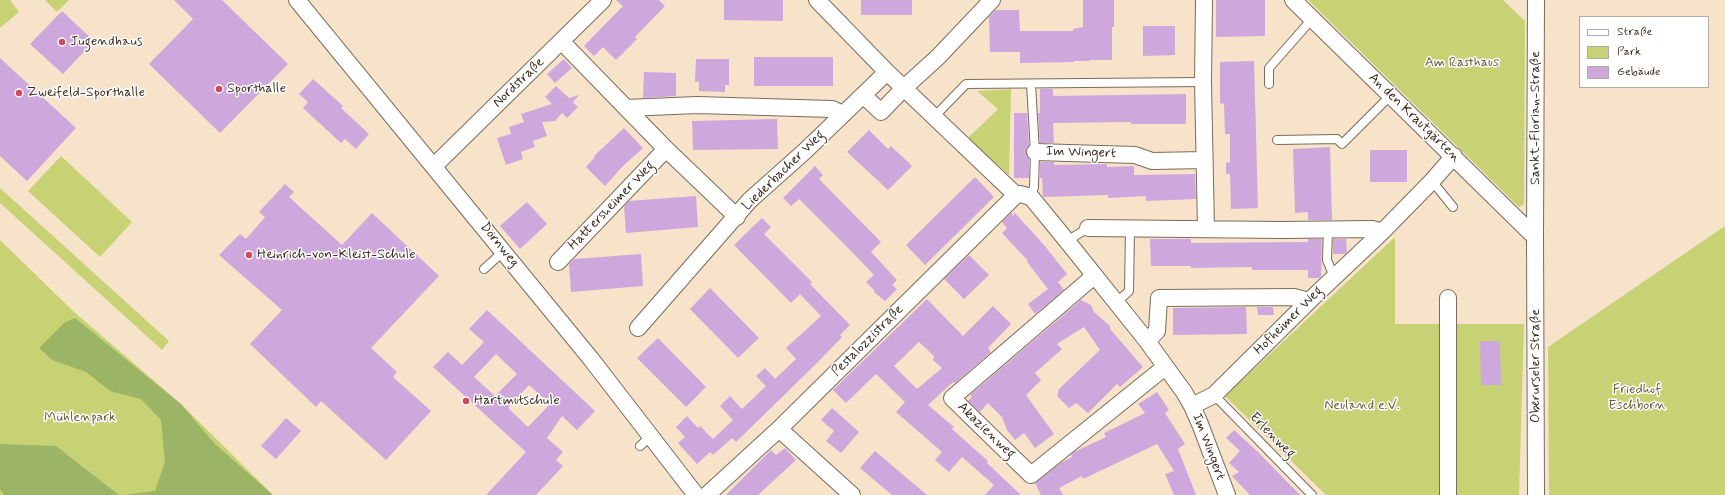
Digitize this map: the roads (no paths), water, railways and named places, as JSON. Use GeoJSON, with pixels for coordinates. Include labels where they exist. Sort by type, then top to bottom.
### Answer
{"type":"FeatureCollection","features":[{"type":"Feature","properties":{"kind":"street","name":"Dörnweg"},"geometry":{"type":"LineString","coordinates":[[297,0],[597,365],[645,441],[696,495]]}},
{"type":"Feature","properties":{"kind":"street","name":"Nordstraße"},"geometry":{"type":"LineString","coordinates":[[434,166],[562,42],[603,0]]}},
{"type":"Feature","properties":{"kind":"street"},"geometry":{"type":"LineString","coordinates":[[817,0],[887,72],[1024,196]]}},
{"type":"Feature","properties":{"kind":"street"},"geometry":{"type":"LineString","coordinates":[[863,95],[881,112],[905,87],[938,57],[992,0]]}},
{"type":"Feature","properties":{"kind":"street"},"geometry":{"type":"LineString","coordinates":[[1204,0],[1204,160],[1206,229]]}},
{"type":"Feature","properties":{"kind":"street","name":"An den Krautgärten"},"geometry":{"type":"LineString","coordinates":[[1293,0],[1535,237]]}},
{"type":"Feature","properties":{"kind":"street","name":"Sankt-Florian-Straße"},"geometry":{"type":"LineString","coordinates":[[1535,237],[1536,0]]}},
{"type":"Feature","properties":{"kind":"street","name":"Hattersheimer Weg"},"geometry":{"type":"LineString","coordinates":[[562,42],[666,149],[737,217]]}},
{"type":"Feature","properties":{"kind":"street","name":"Liederbacher Weg"},"geometry":{"type":"LineString","coordinates":[[638,328],[737,217],[750,200],[806,151],[887,72]]}},
{"type":"Feature","properties":{"kind":"street"},"geometry":{"type":"LineString","coordinates":[[626,108],[697,105],[832,110],[843,114]]}},
{"type":"Feature","properties":{"kind":"street","name":"Hattersheimer Weg"},"geometry":{"type":"LineString","coordinates":[[558,262],[666,149]]}},
{"type":"Feature","properties":{"kind":"street","name":"Im Wingert"},"geometry":{"type":"LineString","coordinates":[[1035,152],[1135,155],[1152,161],[1204,160]]}},
{"type":"Feature","properties":{"kind":"street","name":"Hofheimer Weg"},"geometry":{"type":"LineString","coordinates":[[1192,406],[1214,395],[1309,301],[1382,232],[1432,181],[1454,156]]}},
{"type":"Feature","properties":{"kind":"street","name":"Im Wingert"},"geometry":{"type":"LineString","coordinates":[[1024,196],[1067,240],[1166,367],[1192,406],[1227,495]]}},
{"type":"Feature","properties":{"kind":"street","name":"Pestalozzistraße"},"geometry":{"type":"LineString","coordinates":[[707,495],[779,429],[1024,196]]}},
{"type":"Feature","properties":{"kind":"street"},"geometry":{"type":"LineString","coordinates":[[1086,225],[1130,229],[1373,229],[1382,232]]}},
{"type":"Feature","properties":{"kind":"street","name":"Oberurseler Straße"},"geometry":{"type":"LineString","coordinates":[[1535,237],[1536,495]]}},
{"type":"Feature","properties":{"kind":"street","name":"Akazienweg"},"geometry":{"type":"LineString","coordinates":[[1094,276],[952,398],[1032,474],[1166,367]]}},
{"type":"Feature","properties":{"kind":"street"},"geometry":{"type":"LineString","coordinates":[[1147,341],[1157,331],[1159,298],[1294,297],[1309,301]]}},
{"type":"Feature","properties":{"kind":"street"},"geometry":{"type":"LineString","coordinates":[[1448,298],[1448,495]]}},
{"type":"Feature","properties":{"kind":"street"},"geometry":{"type":"LineString","coordinates":[[779,429],[852,495]]}},
{"type":"Feature","properties":{"kind":"lane"},"geometry":{"type":"LineString","coordinates":[[1269,84],[1269,68],[1312,19]]}},
{"type":"Feature","properties":{"kind":"lane"},"geometry":{"type":"LineString","coordinates":[[935,116],[966,84],[1204,82]]}},
{"type":"Feature","properties":{"kind":"lane"},"geometry":{"type":"LineString","coordinates":[[1032,84],[1035,152]]}},
{"type":"Feature","properties":{"kind":"lane"},"geometry":{"type":"LineString","coordinates":[[1277,140],[1337,139],[1342,144],[1390,96]]}},
{"type":"Feature","properties":{"kind":"lane","name":"Im Wingert"},"geometry":{"type":"LineString","coordinates":[[1024,196],[1034,187],[1035,152]]}},
{"type":"Feature","properties":{"kind":"lane"},"geometry":{"type":"LineString","coordinates":[[1432,181],[1453,207]]}},
{"type":"Feature","properties":{"kind":"lane"},"geometry":{"type":"LineString","coordinates":[[1067,240],[1086,225]]}},
{"type":"Feature","properties":{"kind":"lane"},"geometry":{"type":"LineString","coordinates":[[1116,303],[1129,291],[1130,229]]}},
{"type":"Feature","properties":{"kind":"lane"},"geometry":{"type":"LineString","coordinates":[[1328,229],[1327,260],[1334,277]]}},
{"type":"Feature","properties":{"kind":"lane"},"geometry":{"type":"LineString","coordinates":[[484,269],[504,251]]}},
{"type":"Feature","properties":{"kind":"lane","name":"Erlenweg"},"geometry":{"type":"LineString","coordinates":[[1214,395],[1312,495]]}},
{"type":"Feature","properties":{"kind":"place","name":"Jugendhaus"},"geometry":{"type":"Point","coordinates":[62,42]}},
{"type":"Feature","properties":{"kind":"place","name":"Sporthalle"},"geometry":{"type":"Point","coordinates":[219,89]}},
{"type":"Feature","properties":{"kind":"place","name":"Zweifeld-Sporthalle"},"geometry":{"type":"Point","coordinates":[19,93]}},
{"type":"Feature","properties":{"kind":"place","name":"Heinrich-von-Kleist-Schule"},"geometry":{"type":"Point","coordinates":[249,255]}},
{"type":"Feature","properties":{"kind":"place","name":"Hartmutschule"},"geometry":{"type":"Point","coordinates":[466,401]}},
{"type":"Feature","properties":{"kind":"park label","name":"Am Rasthaus"},"geometry":{"type":"Point","coordinates":[1462,63]}},
{"type":"Feature","properties":{"kind":"park label","name":"Friedhof Eschborn"},"geometry":{"type":"Point","coordinates":[1637,398]}},
{"type":"Feature","properties":{"kind":"park label","name":"Neuland e.V."},"geometry":{"type":"Point","coordinates":[1362,406]}},
{"type":"Feature","properties":{"kind":"park label","name":"Mühlenpark"},"geometry":{"type":"Point","coordinates":[80,418]}}]}
